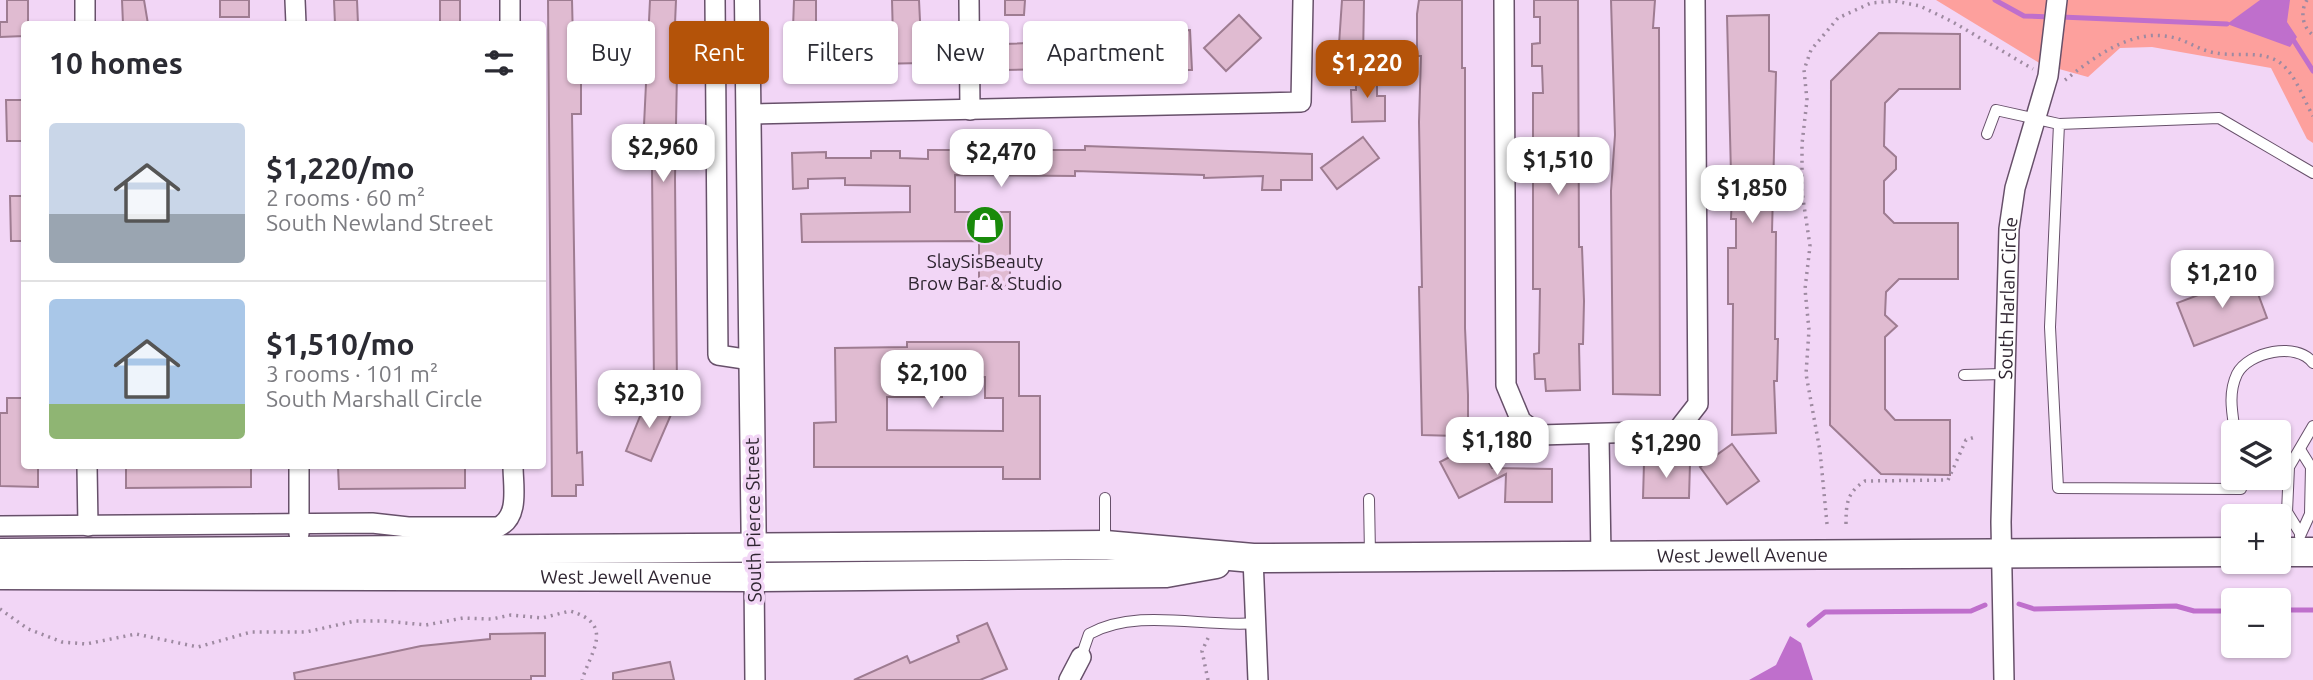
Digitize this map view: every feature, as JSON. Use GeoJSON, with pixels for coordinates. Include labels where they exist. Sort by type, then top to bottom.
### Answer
{"type":"FeatureCollection","features":[{"type":"Feature","properties":{"kind":"main road","name":"West Jewell Avenue"},"geometry":{"type":"LineString","coordinates":[[0,552],[299,537],[753,546],[1105,545],[1253,558],[2221,552]]}},
{"type":"Feature","properties":{"kind":"main road","name":"West Jewell Avenue"},"geometry":{"type":"LineString","coordinates":[[0,575],[754,577],[1166,573],[1253,558]]}},
{"type":"Feature","properties":{"kind":"street"},"geometry":{"type":"LineString","coordinates":[[85,0],[85,21]]}},
{"type":"Feature","properties":{"kind":"street"},"geometry":{"type":"LineString","coordinates":[[295,0],[296,21]]}},
{"type":"Feature","properties":{"kind":"street"},"geometry":{"type":"LineString","coordinates":[[510,0],[510,21]]}},
{"type":"Feature","properties":{"kind":"street"},"geometry":{"type":"LineString","coordinates":[[715,0],[718,355],[751,360]]}},
{"type":"Feature","properties":{"kind":"street","name":"South Pierce Street"},"geometry":{"type":"LineString","coordinates":[[747,0],[755,680]]}},
{"type":"Feature","properties":{"kind":"street"},"geometry":{"type":"LineString","coordinates":[[968,0],[970,110]]}},
{"type":"Feature","properties":{"kind":"street"},"geometry":{"type":"LineString","coordinates":[[748,114],[1301,102],[1303,0]]}},
{"type":"Feature","properties":{"kind":"street"},"geometry":{"type":"LineString","coordinates":[[1504,0],[1506,386],[1521,421],[1540,435],[1677,431],[1698,404],[1695,0]]}},
{"type":"Feature","properties":{"kind":"street","name":"South Harlan Circle"},"geometry":{"type":"LineString","coordinates":[[2004,680],[2001,554],[2003,374],[2009,229],[2015,188],[2036,117],[2054,81],[2051,50],[2057,0]]}},
{"type":"Feature","properties":{"kind":"street"},"geometry":{"type":"LineString","coordinates":[[1599,435],[1601,556]]}},
{"type":"Feature","properties":{"kind":"street"},"geometry":{"type":"LineString","coordinates":[[88,469],[88,526]]}},
{"type":"Feature","properties":{"kind":"street"},"geometry":{"type":"LineString","coordinates":[[299,469],[299,537]]}},
{"type":"Feature","properties":{"kind":"street","name":"West Jewell Avenue"},"geometry":{"type":"LineString","coordinates":[[0,526],[88,526],[299,537],[498,527],[509,519],[513,512],[513,469]]}},
{"type":"Feature","properties":{"kind":"street"},"geometry":{"type":"LineString","coordinates":[[1253,558],[1258,680]]}},
{"type":"Feature","properties":{"kind":"street"},"geometry":{"type":"LineString","coordinates":[[1069,680],[1081,657]]}},
{"type":"Feature","properties":{"kind":"lane"},"geometry":{"type":"LineString","coordinates":[[1987,134],[1996,110],[2059,124],[2219,118],[2313,173]]}},
{"type":"Feature","properties":{"kind":"lane"},"geometry":{"type":"LineString","coordinates":[[2059,124],[2050,327],[2058,488],[2221,489]]}},
{"type":"Feature","properties":{"kind":"lane"},"geometry":{"type":"LineString","coordinates":[[2233,420],[2230,393],[2238,371],[2262,354],[2275,352],[2289,351],[2310,358],[2313,363]]}},
{"type":"Feature","properties":{"kind":"lane"},"geometry":{"type":"LineString","coordinates":[[1964,374],[2003,374]]}},
{"type":"Feature","properties":{"kind":"lane"},"geometry":{"type":"LineString","coordinates":[[2298,547],[2287,512],[2289,467],[2312,431]]}},
{"type":"Feature","properties":{"kind":"lane"},"geometry":{"type":"LineString","coordinates":[[2298,547],[2310,514],[2311,467],[2301,451]]}},
{"type":"Feature","properties":{"kind":"lane"},"geometry":{"type":"LineString","coordinates":[[1105,498],[1105,545]]}},
{"type":"Feature","properties":{"kind":"lane"},"geometry":{"type":"LineString","coordinates":[[1369,499],[1370,557]]}},
{"type":"Feature","properties":{"kind":"lane"},"geometry":{"type":"LineString","coordinates":[[1081,657],[1089,634],[1106,625],[1153,621],[1257,624]]}},
{"type":"Feature","properties":{"kind":"path"},"geometry":{"type":"LineString","coordinates":[[2307,0],[2303,6],[2303,19],[2306,30],[2313,35]]}},
{"type":"Feature","properties":{"kind":"path"},"geometry":{"type":"LineString","coordinates":[[1827,524],[1820,451],[1806,374],[1809,330],[1805,289],[1810,246],[1802,192],[1802,144],[1807,100],[1804,70],[1811,50],[1838,18],[1871,3],[1895,1],[1930,11],[2054,81],[2104,50],[2136,39],[2170,36],[2217,53],[2261,55],[2279,62],[2292,75],[2313,116]]}},
{"type":"Feature","properties":{"kind":"path"},"geometry":{"type":"LineString","coordinates":[[1846,524],[1848,498],[1854,488],[1866,481],[1948,480],[1966,439],[1975,437]]}},
{"type":"Feature","properties":{"kind":"path"},"geometry":{"type":"LineString","coordinates":[[0,609],[28,629],[62,642],[86,644],[136,634],[198,647],[251,632],[306,632],[355,621],[426,625],[463,618],[492,620],[511,615],[542,618],[570,611],[588,620],[597,636],[596,652],[582,680]]}},
{"type":"Feature","properties":{"kind":"path"},"geometry":{"type":"LineString","coordinates":[[1208,680],[1202,651],[1220,624]]}},
{"type":"Feature","properties":{"kind":"shaded area"},"geometry":{"type":"Polygon","coordinates":[[[1936,0],[2313,0],[2313,143],[2307,139],[2271,68],[2152,47],[2120,48],[2088,77],[2041,64],[1936,0]]]}},
{"type":"Feature","properties":{"kind":"shaded area"},"geometry":{"type":"Polygon","coordinates":[[[2260,0],[2290,0],[2287,22],[2297,37],[2290,47],[2227,24],[2260,0]]]}},
{"type":"Feature","properties":{"kind":"shaded area"},"geometry":{"type":"Polygon","coordinates":[[[1790,636],[1801,643],[1813,680],[1749,680],[1776,665],[1790,636]]]}},
{"type":"Feature","properties":{"kind":"building"},"geometry":{"type":"Polygon","coordinates":[[[7,0],[28,0],[28,21],[21,21],[21,36],[0,37],[0,22],[7,22],[7,0]]]}},
{"type":"Feature","properties":{"kind":"building"},"geometry":{"type":"Polygon","coordinates":[[[122,0],[144,0],[148,21],[123,21],[122,0]]]}},
{"type":"Feature","properties":{"kind":"building"},"geometry":{"type":"Polygon","coordinates":[[[220,0],[249,0],[249,17],[220,17],[220,0]]]}},
{"type":"Feature","properties":{"kind":"building"},"geometry":{"type":"Polygon","coordinates":[[[334,0],[357,0],[358,21],[335,21],[334,0]]]}},
{"type":"Feature","properties":{"kind":"building"},"geometry":{"type":"Polygon","coordinates":[[[440,0],[460,0],[460,21],[440,21],[440,0]]]}},
{"type":"Feature","properties":{"kind":"building"},"geometry":{"type":"Polygon","coordinates":[[[548,0],[572,0],[573,21],[567,21],[567,84],[581,84],[581,114],[572,114],[577,453],[582,452],[583,485],[576,485],[576,496],[552,496],[548,0]]]}},
{"type":"Feature","properties":{"kind":"building"},"geometry":{"type":"Polygon","coordinates":[[[650,0],[676,0],[675,21],[669,21],[669,84],[677,84],[677,387],[654,387],[652,167],[642,167],[646,84],[655,84],[655,21],[649,21],[650,0]]]}},
{"type":"Feature","properties":{"kind":"building"},"geometry":{"type":"Polygon","coordinates":[[[794,0],[816,0],[816,21],[793,21],[794,0]]]}},
{"type":"Feature","properties":{"kind":"building"},"geometry":{"type":"Polygon","coordinates":[[[892,0],[919,0],[920,21],[912,21],[912,63],[898,64],[898,21],[893,21],[892,0]]]}},
{"type":"Feature","properties":{"kind":"building"},"geometry":{"type":"Polygon","coordinates":[[[1005,0],[1025,0],[1024,15],[1005,15],[1005,0]]]}},
{"type":"Feature","properties":{"kind":"building"},"geometry":{"type":"Polygon","coordinates":[[[1342,0],[1364,0],[1363,60],[1338,59],[1342,0]]]}},
{"type":"Feature","properties":{"kind":"building"},"geometry":{"type":"Polygon","coordinates":[[[1419,0],[1462,0],[1468,419],[1457,419],[1456,436],[1422,435],[1419,287],[1422,287],[1419,122],[1421,56],[1417,56],[1419,0]]]}},
{"type":"Feature","properties":{"kind":"building"},"geometry":{"type":"Polygon","coordinates":[[[1534,0],[1578,0],[1579,247],[1582,247],[1584,301],[1583,344],[1579,344],[1580,390],[1546,391],[1545,379],[1535,379],[1534,354],[1539,353],[1540,289],[1533,289],[1533,93],[1543,93],[1542,66],[1532,66],[1532,44],[1540,43],[1540,17],[1534,17],[1534,0]]]}},
{"type":"Feature","properties":{"kind":"building"},"geometry":{"type":"Polygon","coordinates":[[[1611,0],[1655,0],[1653,28],[1659,28],[1660,395],[1613,394],[1611,191],[1615,135],[1611,0]]]}},
{"type":"Feature","properties":{"kind":"building"},"geometry":{"type":"Polygon","coordinates":[[[1239,15],[1261,38],[1226,71],[1204,48],[1239,15]]]}},
{"type":"Feature","properties":{"kind":"building"},"geometry":{"type":"Polygon","coordinates":[[[1769,15],[1769,71],[1776,72],[1772,232],[1776,232],[1776,433],[1732,435],[1733,304],[1728,304],[1728,248],[1736,248],[1736,219],[1731,219],[1732,193],[1727,193],[1727,174],[1731,174],[1727,16],[1769,15]]]}},
{"type":"Feature","properties":{"kind":"building"},"geometry":{"type":"Polygon","coordinates":[[[1190,30],[1192,70],[1188,70],[1190,30]]]}},
{"type":"Feature","properties":{"kind":"building"},"geometry":{"type":"Polygon","coordinates":[[[1879,33],[1960,34],[1960,89],[1899,89],[1885,103],[1884,146],[1896,157],[1896,169],[1884,181],[1884,213],[1894,223],[1958,223],[1958,279],[1899,279],[1886,292],[1885,315],[1897,326],[1885,337],[1885,409],[1895,420],[1950,420],[1950,475],[1881,474],[1830,425],[1831,81],[1879,33]]]}},
{"type":"Feature","properties":{"kind":"building"},"geometry":{"type":"Polygon","coordinates":[[[1023,43],[1023,70],[1009,70],[1009,44],[1023,43]]]}},
{"type":"Feature","properties":{"kind":"building"},"geometry":{"type":"Polygon","coordinates":[[[1377,72],[1377,96],[1385,96],[1385,121],[1352,122],[1351,90],[1356,90],[1356,73],[1377,72]]]}},
{"type":"Feature","properties":{"kind":"building"},"geometry":{"type":"Polygon","coordinates":[[[6,100],[21,100],[21,141],[7,141],[6,100]]]}},
{"type":"Feature","properties":{"kind":"building"},"geometry":{"type":"Polygon","coordinates":[[[1363,137],[1379,158],[1337,189],[1321,168],[1363,137]]]}},
{"type":"Feature","properties":{"kind":"building"},"geometry":{"type":"Polygon","coordinates":[[[1085,146],[1312,154],[1312,180],[1281,180],[1281,190],[1262,190],[1263,176],[1204,178],[1204,175],[1075,171],[1075,176],[955,175],[955,212],[1010,212],[1010,286],[979,286],[979,241],[802,242],[801,214],[910,212],[910,186],[845,185],[845,178],[808,179],[808,188],[793,189],[792,153],[826,152],[826,158],[871,158],[871,151],[900,151],[900,158],[928,159],[928,150],[1085,150],[1085,146]]]}},
{"type":"Feature","properties":{"kind":"building"},"geometry":{"type":"Polygon","coordinates":[[[10,196],[21,196],[21,241],[11,241],[10,196]]]}},
{"type":"Feature","properties":{"kind":"building"},"geometry":{"type":"Polygon","coordinates":[[[2251,275],[2267,318],[2194,346],[2177,303],[2251,275]]]}},
{"type":"Feature","properties":{"kind":"building"},"geometry":{"type":"Polygon","coordinates":[[[907,342],[1019,342],[1019,396],[1040,396],[1040,479],[1003,479],[1003,467],[814,467],[814,423],[836,422],[835,348],[907,347],[907,342]],[[942,377],[942,397],[887,397],[887,430],[1003,431],[1003,398],[985,398],[985,377],[942,377]]]}},
{"type":"Feature","properties":{"kind":"building"},"geometry":{"type":"Polygon","coordinates":[[[7,398],[21,398],[21,469],[38,469],[38,487],[0,486],[0,413],[7,413],[7,398]]]}},
{"type":"Feature","properties":{"kind":"building"},"geometry":{"type":"Polygon","coordinates":[[[647,399],[673,410],[651,461],[626,451],[647,399]]]}},
{"type":"Feature","properties":{"kind":"building"},"geometry":{"type":"Polygon","coordinates":[[[1478,442],[1492,468],[1552,469],[1552,502],[1505,502],[1506,474],[1459,498],[1440,462],[1478,442]]]}},
{"type":"Feature","properties":{"kind":"building"},"geometry":{"type":"Polygon","coordinates":[[[1732,444],[1759,481],[1727,504],[1700,467],[1732,444]]]}},
{"type":"Feature","properties":{"kind":"building"},"geometry":{"type":"Polygon","coordinates":[[[1644,463],[1690,463],[1689,498],[1643,498],[1644,463]]]}},
{"type":"Feature","properties":{"kind":"building"},"geometry":{"type":"Polygon","coordinates":[[[126,469],[251,469],[251,487],[126,488],[126,469]]]}},
{"type":"Feature","properties":{"kind":"building"},"geometry":{"type":"Polygon","coordinates":[[[338,469],[465,469],[465,488],[339,489],[338,469]]]}},
{"type":"Feature","properties":{"kind":"building"},"geometry":{"type":"Polygon","coordinates":[[[987,623],[1007,669],[980,680],[854,680],[907,656],[910,663],[959,642],[957,636],[987,623]]]}},
{"type":"Feature","properties":{"kind":"building"},"geometry":{"type":"Polygon","coordinates":[[[545,633],[545,676],[531,676],[531,680],[295,680],[294,673],[421,646],[490,639],[490,634],[545,633]]]}},
{"type":"Feature","properties":{"kind":"building"},"geometry":{"type":"Polygon","coordinates":[[[670,662],[674,680],[613,680],[613,673],[670,662]]]}},
{"type":"Feature","properties":{"kind":"waterway"},"geometry":{"type":"LineString","coordinates":[[1995,0],[2024,16],[2051,17]]}},
{"type":"Feature","properties":{"kind":"waterway"},"geometry":{"type":"LineString","coordinates":[[2061,17],[2227,24]]}},
{"type":"Feature","properties":{"kind":"waterway"},"geometry":{"type":"LineString","coordinates":[[2294,41],[2313,71]]}},
{"type":"Feature","properties":{"kind":"waterway"},"geometry":{"type":"LineString","coordinates":[[2019,604],[2034,609],[2176,606],[2194,611],[2221,611]]}},
{"type":"Feature","properties":{"kind":"waterway"},"geometry":{"type":"LineString","coordinates":[[1809,625],[1825,612],[1971,611],[1985,605]]}},
{"type":"Feature","properties":{"kind":"waterway"},"geometry":{"type":"LineString","coordinates":[[2291,610],[2313,610]]}},
{"type":"Feature","properties":{"kind":"place","name":"SlaySisBeauty Brow Bar & Studio"},"geometry":{"type":"Point","coordinates":[985,225]}}]}
